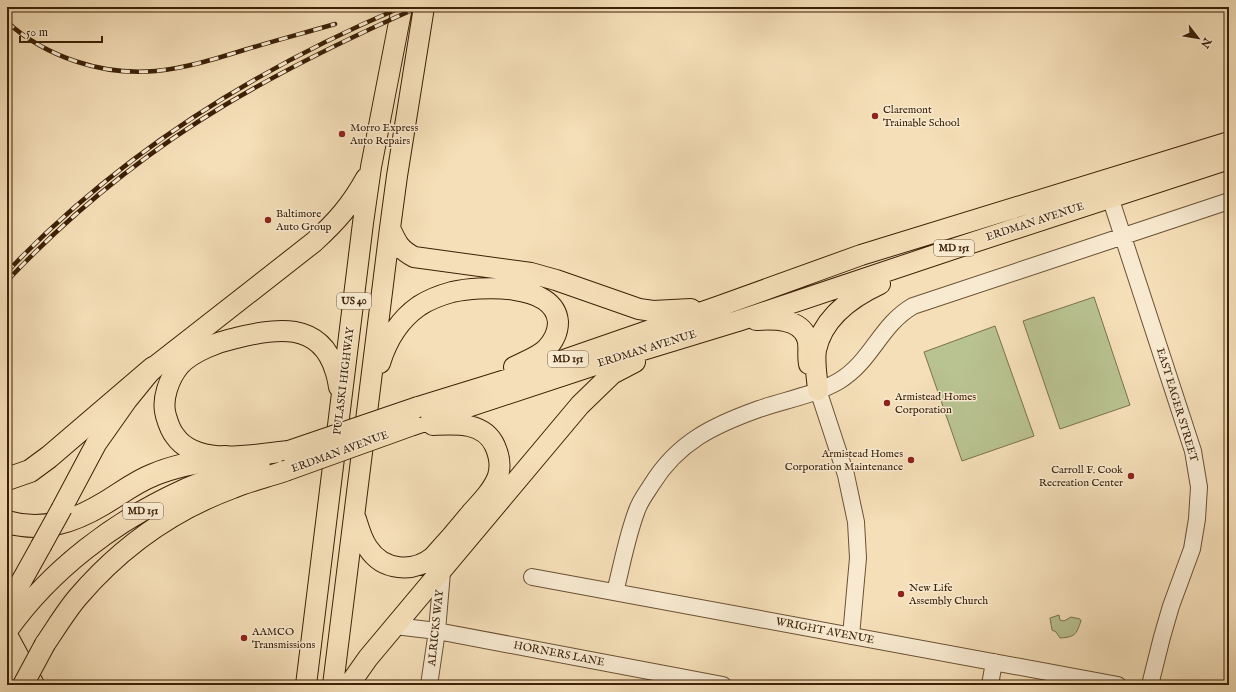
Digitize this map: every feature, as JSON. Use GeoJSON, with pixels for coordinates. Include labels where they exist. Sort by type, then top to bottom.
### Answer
{"type":"FeatureCollection","features":[{"type":"Feature","properties":{"kind":"highway"},"geometry":{"type":"LineString","coordinates":[[7,479],[30,471],[49,457],[153,368]]}},
{"type":"Feature","properties":{"kind":"highway"},"geometry":{"type":"LineString","coordinates":[[7,522],[35,526],[53,525],[67,522],[103,504],[152,475],[178,466],[224,458]]}},
{"type":"Feature","properties":{"kind":"highway"},"geometry":{"type":"LineString","coordinates":[[7,637],[33,685]]}},
{"type":"Feature","properties":{"kind":"highway"},"geometry":{"type":"LineString","coordinates":[[7,674],[12,685]]}},
{"type":"Feature","properties":{"kind":"main road","name":"PULASKI HIGHWAY"},"geometry":{"type":"LineString","coordinates":[[306,685],[371,167],[402,7]]}},
{"type":"Feature","properties":{"kind":"main road","name":"US 40"},"geometry":{"type":"LineString","coordinates":[[333,685],[390,228],[424,7]]}},
{"type":"Feature","properties":{"kind":"main road","name":"ERDMAN AVENUE"},"geometry":{"type":"LineString","coordinates":[[23,685],[45,644],[78,597],[116,558],[140,538],[165,521],[193,505],[233,488],[285,471],[415,416],[512,378],[861,255],[1229,142]]}},
{"type":"Feature","properties":{"kind":"main road","name":"ERDMAN AVENUE"},"geometry":{"type":"LineString","coordinates":[[7,630],[14,604],[132,516],[184,490],[289,451],[738,322],[956,248],[1229,159]]}},
{"type":"Feature","properties":{"kind":"main road"},"geometry":{"type":"LineString","coordinates":[[14,604],[41,546],[96,444],[127,400],[153,368],[314,242],[334,224],[346,210],[371,167]]}},
{"type":"Feature","properties":{"kind":"main road"},"geometry":{"type":"LineString","coordinates":[[390,228],[398,246],[404,252],[414,257],[531,274],[556,280],[624,304],[653,311],[717,307]]}},
{"type":"Feature","properties":{"kind":"main road"},"geometry":{"type":"LineString","coordinates":[[818,390],[816,351],[824,331],[837,312],[856,296],[869,289],[956,248]]}},
{"type":"Feature","properties":{"kind":"main road"},"geometry":{"type":"LineString","coordinates":[[370,393],[384,348],[394,331],[405,318],[419,306],[435,298],[451,292],[470,289],[509,289],[539,297],[554,309],[558,326],[556,335],[545,350],[415,416]]}},
{"type":"Feature","properties":{"kind":"main road"},"geometry":{"type":"LineString","coordinates":[[738,322],[765,320],[783,321],[794,323],[800,327],[807,338],[808,359],[818,390]]}},
{"type":"Feature","properties":{"kind":"main road"},"geometry":{"type":"LineString","coordinates":[[289,451],[224,458],[196,452],[183,444],[175,436],[165,413],[165,400],[168,387],[180,365],[201,350],[227,340],[254,333],[276,330],[300,332],[320,345],[327,353],[335,369],[342,398]]}},
{"type":"Feature","properties":{"kind":"main road"},"geometry":{"type":"LineString","coordinates":[[349,685],[368,658],[442,572],[580,405],[596,388],[612,374],[680,339]]}},
{"type":"Feature","properties":{"kind":"main road"},"geometry":{"type":"LineString","coordinates":[[355,517],[367,548],[374,556],[394,567],[417,567],[433,558],[494,485],[498,475],[498,453],[494,443],[486,434],[477,428],[415,416]]}},
{"type":"Feature","properties":{"kind":"main road"},"geometry":{"type":"LineString","coordinates":[[314,618],[342,621]]}},
{"type":"Feature","properties":{"kind":"street","name":"EAST EAGER STREET"},"geometry":{"type":"LineString","coordinates":[[1110,197],[1193,451],[1199,487],[1197,519],[1192,549],[1171,606],[1150,685]]}},
{"type":"Feature","properties":{"kind":"street"},"geometry":{"type":"LineString","coordinates":[[615,592],[628,536],[637,509],[660,471],[691,441],[717,426],[770,405],[818,390],[839,381],[853,371],[871,352],[888,326],[901,312],[913,306],[1229,201]]}},
{"type":"Feature","properties":{"kind":"street"},"geometry":{"type":"LineString","coordinates":[[818,390],[846,475],[856,522],[858,558],[851,636]]}},
{"type":"Feature","properties":{"kind":"street","name":"ALRICKS WAY"},"geometry":{"type":"LineString","coordinates":[[429,685],[437,631],[442,572]]}},
{"type":"Feature","properties":{"kind":"street","name":"WRIGHT AVENUE"},"geometry":{"type":"LineString","coordinates":[[532,577],[1118,685]]}},
{"type":"Feature","properties":{"kind":"street","name":"HORNERS LANE"},"geometry":{"type":"LineString","coordinates":[[395,626],[437,631],[667,680],[723,685]]}},
{"type":"Feature","properties":{"kind":"street"},"geometry":{"type":"LineString","coordinates":[[990,685],[994,662]]}},
{"type":"Feature","properties":{"kind":"green space"},"geometry":{"type":"Polygon","coordinates":[[[1094,297],[1130,405],[1060,429],[1023,321],[1094,297]]]}},
{"type":"Feature","properties":{"kind":"green space"},"geometry":{"type":"Polygon","coordinates":[[[995,326],[1034,436],[962,461],[924,352],[995,326]]]}},
{"type":"Feature","properties":{"kind":"green space"},"geometry":{"type":"Polygon","coordinates":[[[1059,615],[1060,620],[1064,621],[1071,617],[1080,619],[1081,621],[1079,626],[1072,636],[1060,638],[1056,632],[1052,630],[1050,618],[1059,615]]]}},
{"type":"Feature","properties":{"kind":"railway"},"geometry":{"type":"LineString","coordinates":[[7,272],[94,190],[191,119],[294,58],[347,31],[402,7]]}},
{"type":"Feature","properties":{"kind":"railway"},"geometry":{"type":"LineString","coordinates":[[7,281],[31,256],[83,208],[166,143],[248,91],[296,65],[419,7]]}},
{"type":"Feature","properties":{"kind":"railway"},"geometry":{"type":"LineString","coordinates":[[7,22],[39,45],[76,62],[96,67],[136,72],[167,70],[211,60],[335,24]]}},
{"type":"Feature","properties":{"kind":"place","name":"Claremont Trainable School"},"geometry":{"type":"Point","coordinates":[875,116]}},
{"type":"Feature","properties":{"kind":"place","name":"Morro Express Auto Repairs"},"geometry":{"type":"Point","coordinates":[342,134]}},
{"type":"Feature","properties":{"kind":"place","name":"Baltimore Auto Group"},"geometry":{"type":"Point","coordinates":[268,220]}},
{"type":"Feature","properties":{"kind":"place","name":"Armistead Homes Corporation"},"geometry":{"type":"Point","coordinates":[887,403]}},
{"type":"Feature","properties":{"kind":"place","name":"Armistead Homes Corporation Maintenance"},"geometry":{"type":"Point","coordinates":[911,460]}},
{"type":"Feature","properties":{"kind":"place","name":"Carroll F. Cook Recreation Center"},"geometry":{"type":"Point","coordinates":[1131,476]}},
{"type":"Feature","properties":{"kind":"place","name":"New Life Assembly Church"},"geometry":{"type":"Point","coordinates":[901,594]}},
{"type":"Feature","properties":{"kind":"place","name":"AAMCO Transmissions"},"geometry":{"type":"Point","coordinates":[244,638]}}]}
